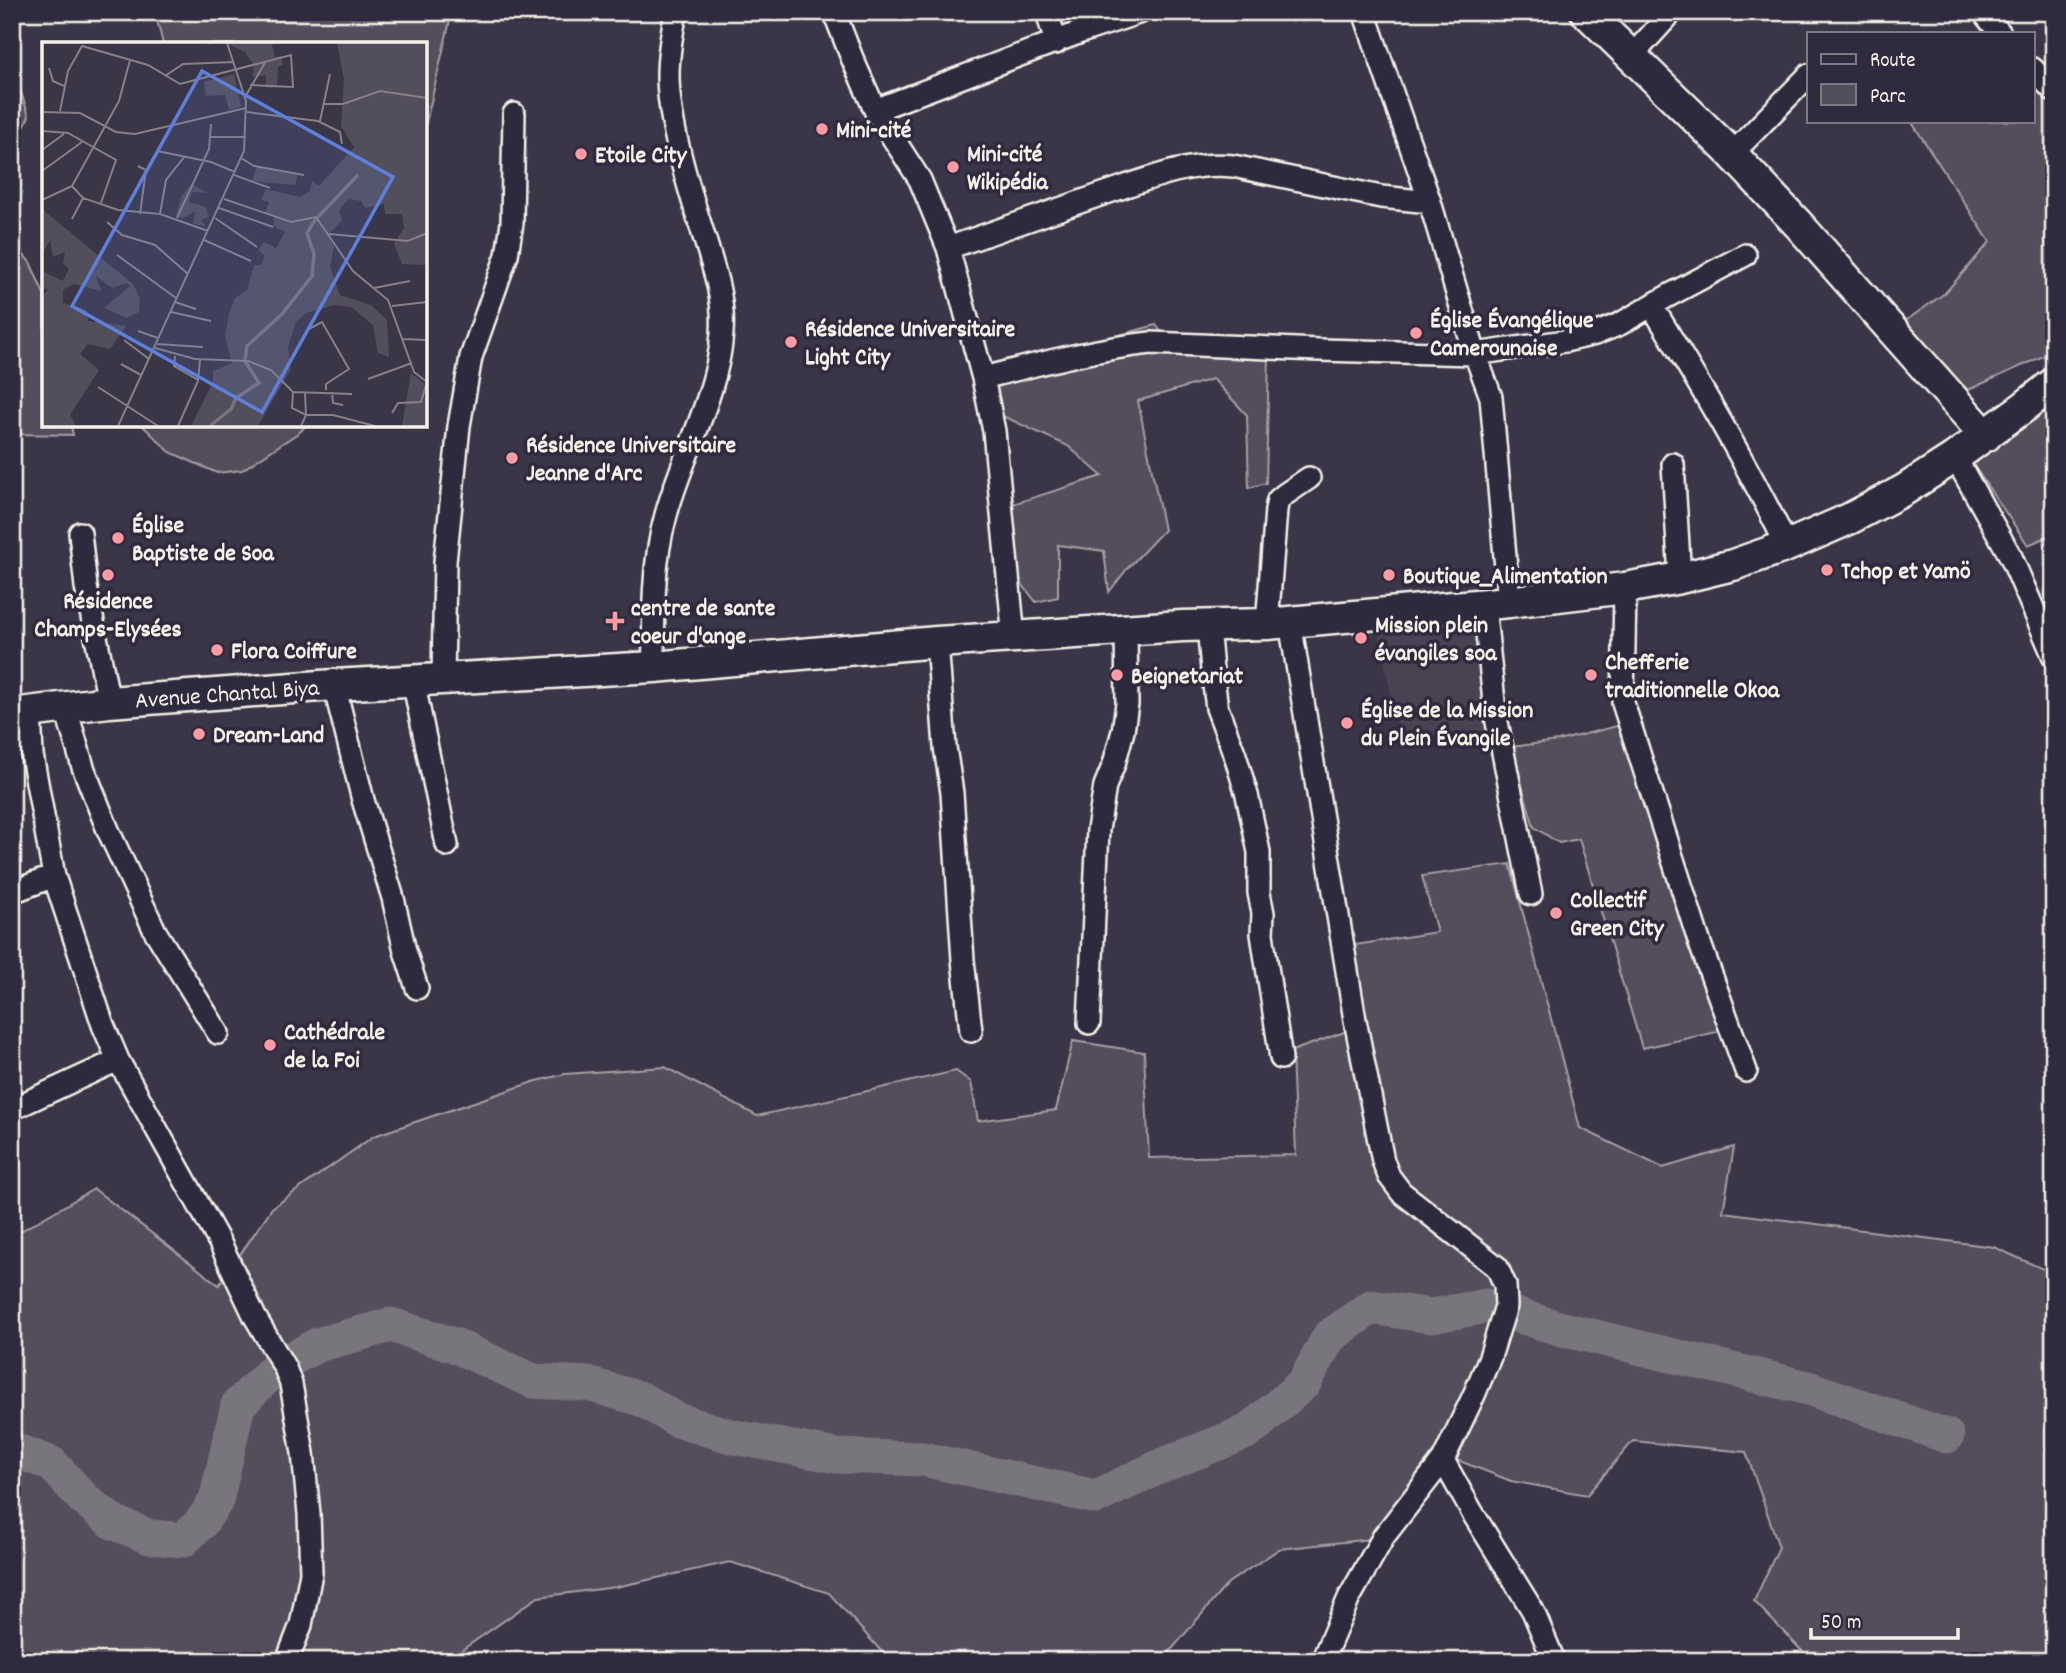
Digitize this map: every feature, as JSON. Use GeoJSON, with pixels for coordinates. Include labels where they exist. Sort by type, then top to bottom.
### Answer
{"type":"FeatureCollection","features":[{"type":"Feature","properties":{"kind":"main road"},"geometry":{"type":"LineString","coordinates":[[1586,12],[1732,154],[1799,225],[1986,436]]}},
{"type":"Feature","properties":{"kind":"main road","name":"Avenue Chantal Biya"},"geometry":{"type":"LineString","coordinates":[[21,713],[109,702],[334,685],[654,667],[937,642],[1278,623],[1625,588],[1734,565],[1787,547],[1849,519],[1904,490],[1955,457],[2053,385]]}},
{"type":"Feature","properties":{"kind":"street"},"geometry":{"type":"LineString","coordinates":[[654,667],[656,564],[665,516],[717,369],[722,333],[721,299],[671,106],[668,75],[676,12]]}},
{"type":"Feature","properties":{"kind":"street"},"geometry":{"type":"LineString","coordinates":[[834,12],[875,110],[920,180],[948,248],[983,378],[994,431],[1014,638]]}},
{"type":"Feature","properties":{"kind":"street"},"geometry":{"type":"LineString","coordinates":[[1047,12],[1056,43]]}},
{"type":"Feature","properties":{"kind":"street"},"geometry":{"type":"LineString","coordinates":[[875,110],[1141,12]]}},
{"type":"Feature","properties":{"kind":"street"},"geometry":{"type":"LineString","coordinates":[[1364,12],[1430,202],[1475,354],[1491,397],[1497,603],[1495,712],[1531,894]]}},
{"type":"Feature","properties":{"kind":"street"},"geometry":{"type":"LineString","coordinates":[[1631,57],[1672,12]]}},
{"type":"Feature","properties":{"kind":"street"},"geometry":{"type":"LineString","coordinates":[[1983,12],[1999,32]]}},
{"type":"Feature","properties":{"kind":"street"},"geometry":{"type":"LineString","coordinates":[[2035,71],[2054,91]]}},
{"type":"Feature","properties":{"kind":"street"},"geometry":{"type":"LineString","coordinates":[[1732,154],[1807,77]]}},
{"type":"Feature","properties":{"kind":"street"},"geometry":{"type":"LineString","coordinates":[[443,680],[445,562],[459,426],[471,357],[507,256],[512,222],[514,114]]}},
{"type":"Feature","properties":{"kind":"street"},"geometry":{"type":"LineString","coordinates":[[948,248],[1110,191],[1199,166],[1217,164],[1381,197],[1430,202]]}},
{"type":"Feature","properties":{"kind":"street"},"geometry":{"type":"LineString","coordinates":[[983,378],[1124,345],[1151,343],[1319,351],[1475,354],[1565,341],[1595,334],[1620,324],[1745,255]]}},
{"type":"Feature","properties":{"kind":"street"},"geometry":{"type":"LineString","coordinates":[[1652,306],[1709,399],[1787,547]]}},
{"type":"Feature","properties":{"kind":"street"},"geometry":{"type":"LineString","coordinates":[[1955,457],[2011,557],[2054,657]]}},
{"type":"Feature","properties":{"kind":"street"},"geometry":{"type":"LineString","coordinates":[[1673,464],[1680,578]]}},
{"type":"Feature","properties":{"kind":"street"},"geometry":{"type":"LineString","coordinates":[[1309,478],[1278,500],[1278,623],[1383,1161],[1389,1176],[1401,1192],[1497,1267],[1505,1285],[1506,1306],[1490,1357],[1443,1460],[1384,1536],[1349,1598],[1322,1661]]}},
{"type":"Feature","properties":{"kind":"street"},"geometry":{"type":"LineString","coordinates":[[80,533],[86,587],[109,702]]}},
{"type":"Feature","properties":{"kind":"street"},"geometry":{"type":"LineString","coordinates":[[1625,588],[1623,703],[1695,928],[1746,1071]]}},
{"type":"Feature","properties":{"kind":"street"},"geometry":{"type":"LineString","coordinates":[[1209,625],[1217,708],[1247,795],[1259,852],[1262,934],[1281,1058]]}},
{"type":"Feature","properties":{"kind":"street"},"geometry":{"type":"LineString","coordinates":[[1088,1023],[1098,830],[1105,786],[1123,731],[1127,705],[1126,630]]}},
{"type":"Feature","properties":{"kind":"street"},"geometry":{"type":"LineString","coordinates":[[937,642],[971,1031]]}},
{"type":"Feature","properties":{"kind":"street"},"geometry":{"type":"LineString","coordinates":[[412,680],[447,845]]}},
{"type":"Feature","properties":{"kind":"street"},"geometry":{"type":"LineString","coordinates":[[334,685],[363,800],[417,988]]}},
{"type":"Feature","properties":{"kind":"street"},"geometry":{"type":"LineString","coordinates":[[66,709],[83,767],[108,830],[155,931],[219,1033]]}},
{"type":"Feature","properties":{"kind":"street"},"geometry":{"type":"LineString","coordinates":[[21,713],[32,755],[54,876],[118,1060],[220,1242],[291,1384],[303,1453],[311,1573],[301,1625],[287,1661]]}},
{"type":"Feature","properties":{"kind":"street"},"geometry":{"type":"LineString","coordinates":[[12,892],[54,876]]}},
{"type":"Feature","properties":{"kind":"street"},"geometry":{"type":"LineString","coordinates":[[12,1108],[118,1060]]}},
{"type":"Feature","properties":{"kind":"street"},"geometry":{"type":"LineString","coordinates":[[1443,1460],[1533,1611],[1554,1661]]}},
{"type":"Feature","properties":{"kind":"shaded area"},"geometry":{"type":"Polygon","coordinates":[[[1481,616],[1489,732],[1400,738],[1377,627],[1481,616]]]}},
{"type":"Feature","properties":{"kind":"green space"},"geometry":{"type":"Polygon","coordinates":[[[155,12],[452,12],[427,118],[427,42],[162,42],[155,12]]]}},
{"type":"Feature","properties":{"kind":"green space"},"geometry":{"type":"Polygon","coordinates":[[[12,66],[29,116],[23,129],[12,135],[12,66]]]}},
{"type":"Feature","properties":{"kind":"green space"},"geometry":{"type":"Polygon","coordinates":[[[2035,83],[2054,98],[2054,349],[1968,390],[1924,350],[1904,322],[1945,293],[1990,242],[1912,122],[2035,122],[2035,83]]]}},
{"type":"Feature","properties":{"kind":"green space"},"geometry":{"type":"Polygon","coordinates":[[[12,242],[30,262],[42,289],[42,427],[71,427],[73,435],[12,434],[12,242]]]}},
{"type":"Feature","properties":{"kind":"green space"},"geometry":{"type":"Polygon","coordinates":[[[1156,325],[1179,354],[1269,354],[1266,483],[1249,488],[1247,415],[1213,379],[1138,401],[1164,530],[1109,592],[1104,551],[1058,545],[1058,597],[1036,602],[1008,566],[1003,507],[1102,476],[1068,446],[994,412],[992,389],[1003,360],[1083,345],[1156,325]]]}},
{"type":"Feature","properties":{"kind":"green space"},"geometry":{"type":"Polygon","coordinates":[[[2054,398],[2054,534],[2028,545],[1969,459],[2054,398]]]}},
{"type":"Feature","properties":{"kind":"green space"},"geometry":{"type":"Polygon","coordinates":[[[144,427],[304,427],[242,470],[217,473],[170,452],[144,427]]]}},
{"type":"Feature","properties":{"kind":"green space"},"geometry":{"type":"Polygon","coordinates":[[[1629,723],[1731,1029],[1642,1048],[1579,839],[1559,843],[1534,827],[1511,747],[1558,741],[1629,723]]]}},
{"type":"Feature","properties":{"kind":"green space"},"geometry":{"type":"Polygon","coordinates":[[[1510,864],[1580,1128],[1663,1168],[1734,1147],[1723,1212],[1994,1247],[2054,1274],[2054,1661],[1809,1661],[1754,1601],[1779,1547],[1746,1452],[1633,1441],[1587,1495],[1511,1481],[1434,1451],[1371,1539],[1279,1549],[1228,1583],[1162,1661],[890,1661],[829,1593],[730,1562],[616,1587],[538,1597],[446,1661],[12,1661],[12,1231],[19,1232],[94,1189],[219,1285],[272,1208],[374,1136],[533,1082],[565,1074],[665,1067],[757,1116],[956,1071],[971,1082],[978,1121],[1056,1110],[1073,1041],[1144,1052],[1149,1158],[1296,1155],[1292,1051],[1358,1027],[1343,947],[1437,932],[1422,876],[1510,864]]]}},
{"type":"Feature","properties":{"kind":"waterway"},"geometry":{"type":"LineString","coordinates":[[286,1362],[317,1345],[391,1325],[454,1345],[533,1381],[588,1384],[641,1399],[677,1420],[734,1437],[837,1456],[923,1459],[1096,1497],[1161,1466],[1249,1431],[1304,1383],[1329,1337],[1371,1307],[1431,1316],[1486,1306],[1562,1329],[1808,1388],[1947,1436]]}},
{"type":"Feature","properties":{"kind":"waterway"},"geometry":{"type":"LineString","coordinates":[[12,1449],[52,1464],[84,1499],[113,1522],[150,1537],[183,1540],[201,1523],[216,1501],[238,1405],[277,1367]]}},
{"type":"Feature","properties":{"kind":"place","name":"Mini-cité"},"geometry":{"type":"Point","coordinates":[822,129]}},
{"type":"Feature","properties":{"kind":"place","name":"Etoile City"},"geometry":{"type":"Point","coordinates":[581,154]}},
{"type":"Feature","properties":{"kind":"place","name":"Mini-cité Wikipédia"},"geometry":{"type":"Point","coordinates":[953,167]}},
{"type":"Feature","properties":{"kind":"place","name":"Église Évangélique Camerounaise"},"geometry":{"type":"Point","coordinates":[1416,333]}},
{"type":"Feature","properties":{"kind":"place","name":"Résidence Universitaire Light City"},"geometry":{"type":"Point","coordinates":[791,342]}},
{"type":"Feature","properties":{"kind":"place","name":"Résidence Universitaire Jeanne d'Arc"},"geometry":{"type":"Point","coordinates":[512,458]}},
{"type":"Feature","properties":{"kind":"place","name":"Église Baptiste de Soa"},"geometry":{"type":"Point","coordinates":[118,538]}},
{"type":"Feature","properties":{"kind":"place","name":"Tchop et Yamö"},"geometry":{"type":"Point","coordinates":[1827,570]}},
{"type":"Feature","properties":{"kind":"place","name":"Résidence Champs-Elysées"},"geometry":{"type":"Point","coordinates":[108,575]}},
{"type":"Feature","properties":{"kind":"place","name":"Boutique_Alimentation"},"geometry":{"type":"Point","coordinates":[1389,575]}},
{"type":"Feature","properties":{"kind":"place","name":"centre de sante coeur d'ange"},"geometry":{"type":"Point","coordinates":[615,621]}},
{"type":"Feature","properties":{"kind":"place","name":"Mission plein évangiles soa"},"geometry":{"type":"Point","coordinates":[1361,638]}},
{"type":"Feature","properties":{"kind":"place","name":"Flora Coiffure"},"geometry":{"type":"Point","coordinates":[217,650]}},
{"type":"Feature","properties":{"kind":"place","name":"Beignetariat"},"geometry":{"type":"Point","coordinates":[1117,675]}},
{"type":"Feature","properties":{"kind":"place","name":"Chefferie traditionnelle Okoa"},"geometry":{"type":"Point","coordinates":[1591,675]}},
{"type":"Feature","properties":{"kind":"place","name":"Église de la Mission du Plein Évangile"},"geometry":{"type":"Point","coordinates":[1347,723]}},
{"type":"Feature","properties":{"kind":"place","name":"Dream-Land"},"geometry":{"type":"Point","coordinates":[199,734]}},
{"type":"Feature","properties":{"kind":"place","name":"Collectif Green City"},"geometry":{"type":"Point","coordinates":[1556,913]}},
{"type":"Feature","properties":{"kind":"place","name":"Cathédrale de la Foi"},"geometry":{"type":"Point","coordinates":[270,1045]}}]}
